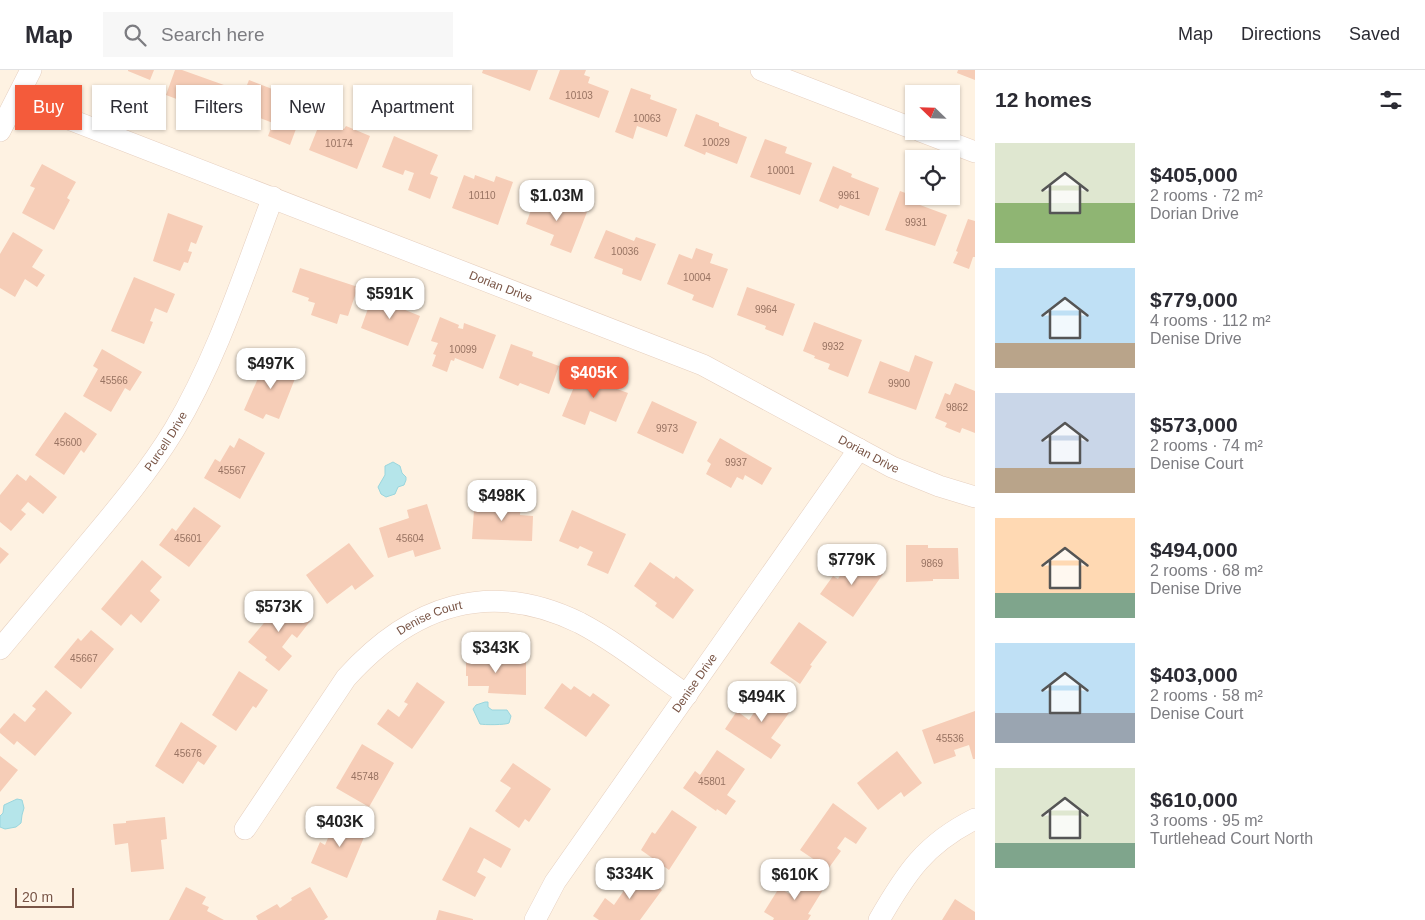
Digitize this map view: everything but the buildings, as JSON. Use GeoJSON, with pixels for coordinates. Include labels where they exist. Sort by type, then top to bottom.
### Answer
{"type":"FeatureCollection","features":[{"type":"Feature","properties":{"kind":"street"},"geometry":{"type":"LineString","coordinates":[[24,85],[31,70]]}},
{"type":"Feature","properties":{"kind":"street"},"geometry":{"type":"LineString","coordinates":[[761,70],[905,126]]}},
{"type":"Feature","properties":{"kind":"street"},"geometry":{"type":"LineString","coordinates":[[0,131],[15,102]]}},
{"type":"Feature","properties":{"kind":"street","name":"Dorian Drive"},"geometry":{"type":"LineString","coordinates":[[82,123],[704,365],[910,475],[975,497]]}},
{"type":"Feature","properties":{"kind":"street"},"geometry":{"type":"LineString","coordinates":[[944,140],[975,152]]}},
{"type":"Feature","properties":{"kind":"street","name":"Purcell Drive"},"geometry":{"type":"LineString","coordinates":[[0,649],[125,500],[174,430],[198,388],[213,355],[273,197]]}},
{"type":"Feature","properties":{"kind":"street","name":"Denise Drive"},"geometry":{"type":"LineString","coordinates":[[535,920],[555,882],[859,449]]}},
{"type":"Feature","properties":{"kind":"street","name":"Denise Court"},"geometry":{"type":"LineString","coordinates":[[246,828],[346,678],[361,661],[384,641],[409,624],[434,612],[459,605],[485,601],[511,602],[536,606],[580,624],[602,636],[687,695]]}},
{"type":"Feature","properties":{"kind":"street"},"geometry":{"type":"LineString","coordinates":[[879,920],[898,885],[914,865],[942,838],[975,819]]}},
{"type":"Feature","properties":{"kind":"water"},"geometry":{"type":"Polygon","coordinates":[[[393,462],[400,466],[406,480],[404,485],[398,487],[395,494],[386,497],[381,494],[378,487],[385,475],[385,466],[393,462]]]}},
{"type":"Feature","properties":{"kind":"water"},"geometry":{"type":"Polygon","coordinates":[[[488,702],[488,707],[492,710],[507,710],[511,716],[509,723],[495,725],[480,724],[473,709],[476,705],[488,702]]]}},
{"type":"Feature","properties":{"kind":"water"},"geometry":{"type":"Polygon","coordinates":[[[17,799],[22,800],[24,808],[21,823],[16,827],[5,829],[0,827],[0,816],[3,813],[4,805],[17,799]]]}}]}
